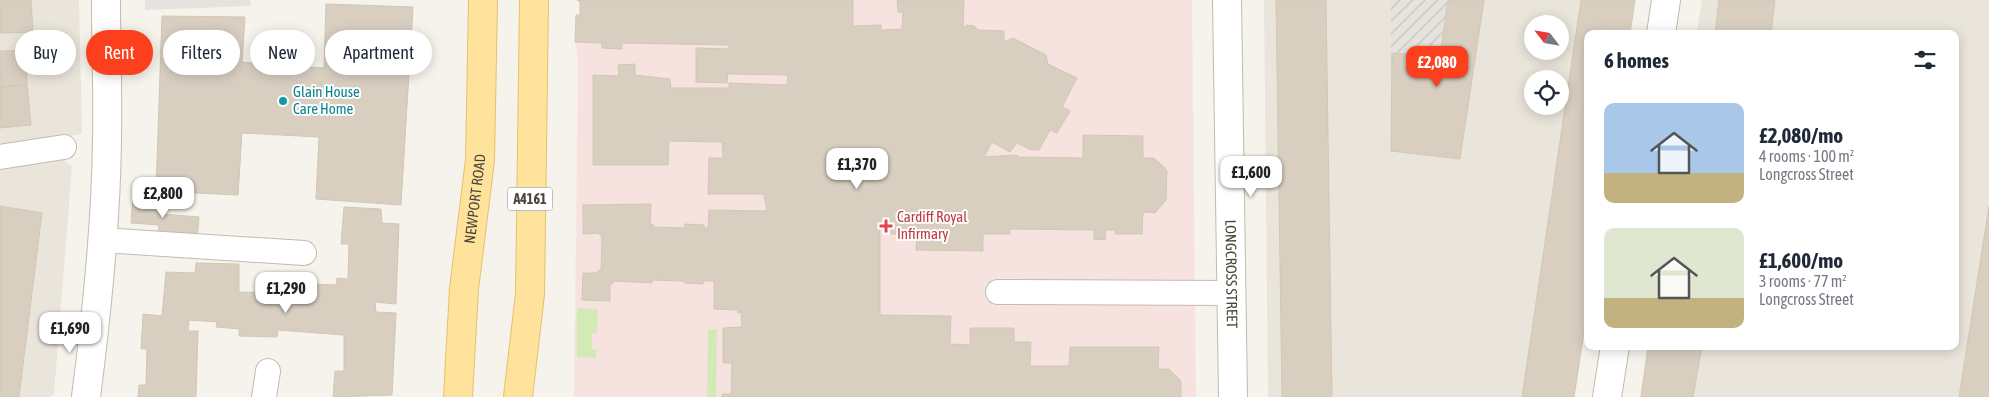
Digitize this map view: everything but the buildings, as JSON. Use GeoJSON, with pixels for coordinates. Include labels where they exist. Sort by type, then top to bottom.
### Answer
{"type":"FeatureCollection","features":[{"type":"Feature","properties":{"kind":"main road","name":"NEWPORT ROAD"},"geometry":{"type":"LineString","coordinates":[[458,397],[464,289],[480,160],[483,0]]}},
{"type":"Feature","properties":{"kind":"main road","name":"A4161"},"geometry":{"type":"LineString","coordinates":[[518,397],[530,294],[534,0]]}},
{"type":"Feature","properties":{"kind":"street"},"geometry":{"type":"LineString","coordinates":[[86,397],[97,317],[108,141],[106,0]]}},
{"type":"Feature","properties":{"kind":"street","name":"LONGCROSS STREET"},"geometry":{"type":"LineString","coordinates":[[1227,0],[1233,397]]}},
{"type":"Feature","properties":{"kind":"street"},"geometry":{"type":"LineString","coordinates":[[1662,30],[1666,0]]}},
{"type":"Feature","properties":{"kind":"street"},"geometry":{"type":"LineString","coordinates":[[1607,397],[1614,350]]}},
{"type":"Feature","properties":{"kind":"lane"},"geometry":{"type":"LineString","coordinates":[[0,157],[64,147]]}},
{"type":"Feature","properties":{"kind":"lane"},"geometry":{"type":"LineString","coordinates":[[102,240],[304,253]]}},
{"type":"Feature","properties":{"kind":"lane"},"geometry":{"type":"LineString","coordinates":[[998,292],[1231,293]]}},
{"type":"Feature","properties":{"kind":"lane"},"geometry":{"type":"LineString","coordinates":[[264,397],[268,371]]}},
{"type":"Feature","properties":{"kind":"shaded area"},"geometry":{"type":"Polygon","coordinates":[[[0,0],[79,0],[82,134],[0,147],[0,0]]]}},
{"type":"Feature","properties":{"kind":"shaded area"},"geometry":{"type":"Polygon","coordinates":[[[145,0],[250,0],[251,6],[145,10],[145,0]]]}},
{"type":"Feature","properties":{"kind":"shaded area","name":"Cardiff Royal Infirmary"},"geometry":{"type":"Polygon","coordinates":[[[577,0],[1192,0],[1196,397],[574,397],[578,60],[575,42],[576,15],[580,15],[580,2],[577,0]]]}},
{"type":"Feature","properties":{"kind":"shaded area"},"geometry":{"type":"Polygon","coordinates":[[[1264,0],[1635,0],[1594,30],[1584,30],[1584,138],[1574,397],[1268,397],[1264,0]]]}},
{"type":"Feature","properties":{"kind":"shaded area"},"geometry":{"type":"Polygon","coordinates":[[[1391,0],[1484,0],[1460,159],[1391,151],[1391,0]]]}},
{"type":"Feature","properties":{"kind":"shaded area"},"geometry":{"type":"Polygon","coordinates":[[[1702,0],[1989,0],[1989,397],[1641,397],[1648,350],[1959,350],[1959,30],[1698,30],[1702,0]]]}},
{"type":"Feature","properties":{"kind":"shaded area"},"geometry":{"type":"Polygon","coordinates":[[[59,157],[72,166],[54,394],[50,397],[0,397],[0,167],[59,157]]]}},
{"type":"Feature","properties":{"kind":"green space"},"geometry":{"type":"Polygon","coordinates":[[[577,308],[598,309],[597,333],[592,333],[592,349],[597,350],[596,358],[577,357],[577,308]]]}},
{"type":"Feature","properties":{"kind":"green space"},"geometry":{"type":"Polygon","coordinates":[[[708,329],[717,329],[716,397],[707,397],[708,329]]]}},
{"type":"Feature","properties":{"kind":"place","name":"Glain House Care Home"},"geometry":{"type":"Point","coordinates":[283,101]}},
{"type":"Feature","properties":{"kind":"place","name":"Cardiff Royal Infirmary"},"geometry":{"type":"Point","coordinates":[886,226]}}]}
